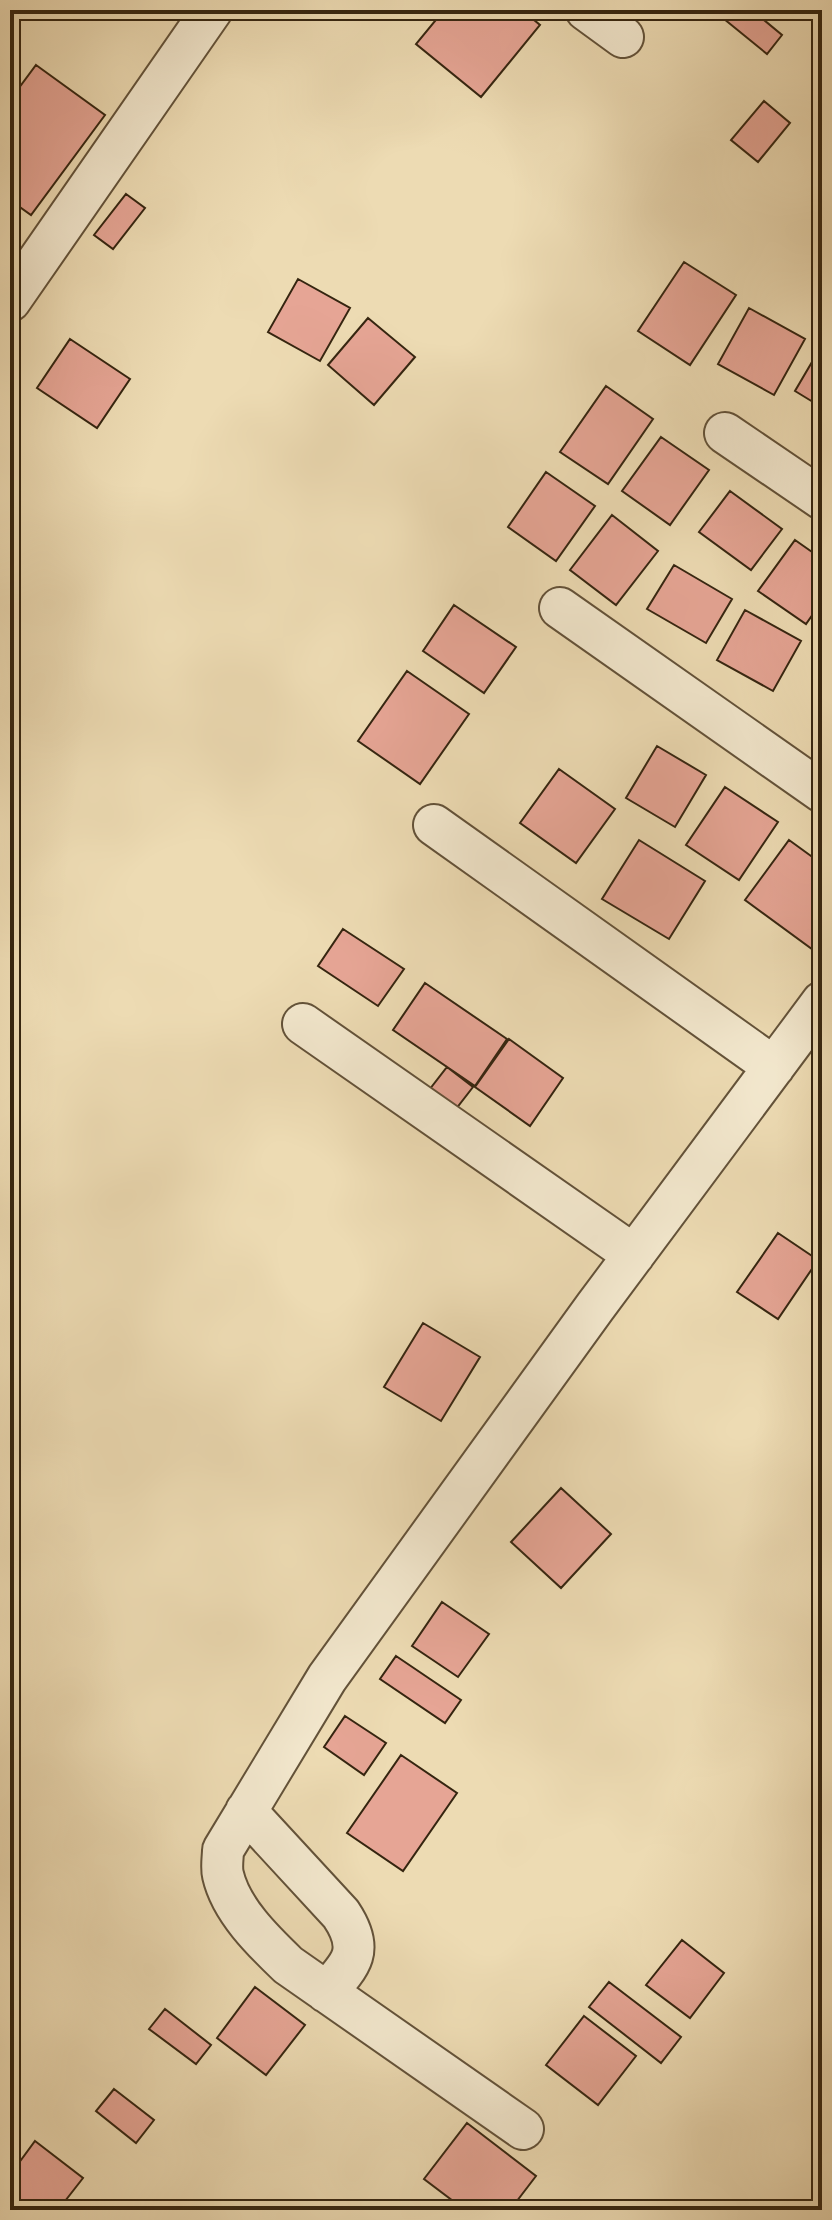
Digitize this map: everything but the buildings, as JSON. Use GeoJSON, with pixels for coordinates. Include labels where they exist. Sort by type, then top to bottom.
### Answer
{"type":"FeatureCollection","features":[{"type":"Feature","properties":{"kind":"street"},"geometry":{"type":"LineString","coordinates":[[10,301],[212,10]]}},
{"type":"Feature","properties":{"kind":"street"},"geometry":{"type":"LineString","coordinates":[[586,10],[623,37]]}},
{"type":"Feature","properties":{"kind":"street"},"geometry":{"type":"LineString","coordinates":[[725,433],[822,499]]}},
{"type":"Feature","properties":{"kind":"street"},"geometry":{"type":"LineString","coordinates":[[560,608],[822,792]]}},
{"type":"Feature","properties":{"kind":"street"},"geometry":{"type":"LineString","coordinates":[[434,825],[774,1067]]}},
{"type":"Feature","properties":{"kind":"street"},"geometry":{"type":"LineString","coordinates":[[523,2129],[288,1965],[261,1939],[233,1899],[222,1873],[223,1850],[327,1678],[822,1002]]}},
{"type":"Feature","properties":{"kind":"street"},"geometry":{"type":"LineString","coordinates":[[303,1024],[634,1255]]}},
{"type":"Feature","properties":{"kind":"street"},"geometry":{"type":"LineString","coordinates":[[246,1811],[341,1914],[352,1931],[354,1954],[348,1969],[326,1992]]}}]}
